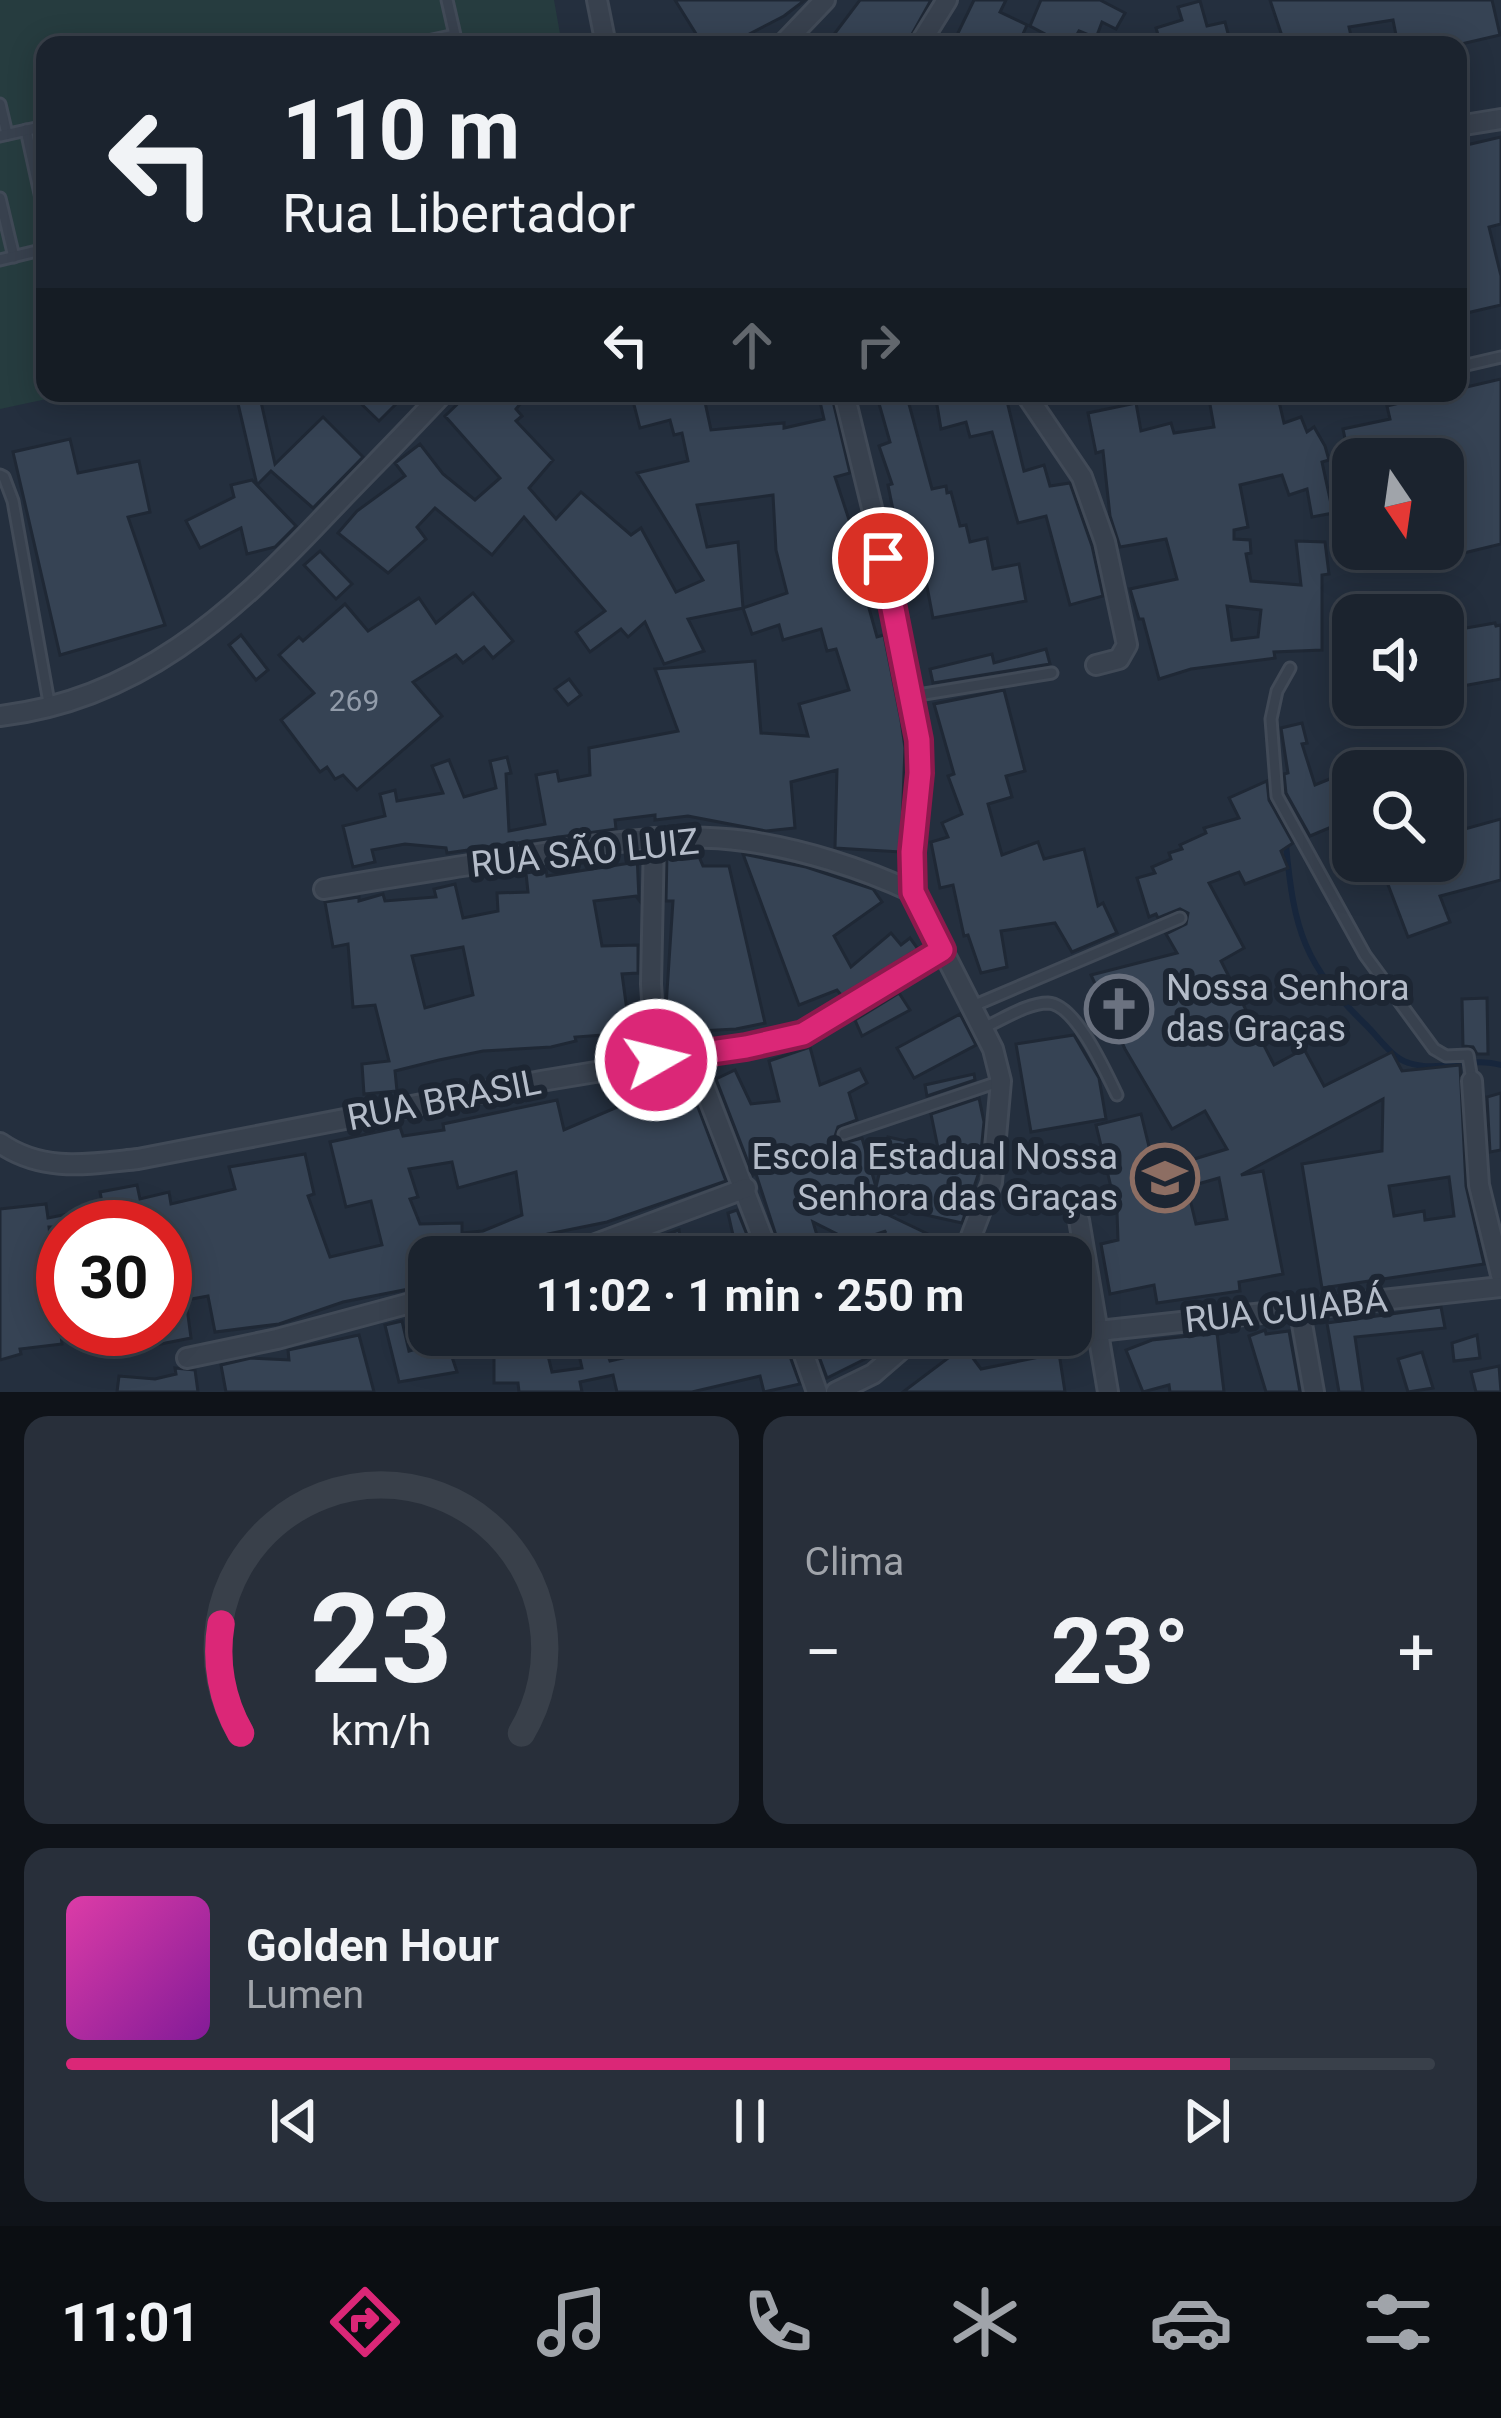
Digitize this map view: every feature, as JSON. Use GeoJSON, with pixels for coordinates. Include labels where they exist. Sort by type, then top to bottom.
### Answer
{"type":"FeatureCollection","features":[{"type":"Feature","properties":{"kind":"street"},"geometry":{"type":"LineString","coordinates":[[597,0],[605,36]]}},
{"type":"Feature","properties":{"kind":"street"},"geometry":{"type":"LineString","coordinates":[[791,36],[825,0]]}},
{"type":"Feature","properties":{"kind":"street"},"geometry":{"type":"LineString","coordinates":[[925,36],[947,0]]}},
{"type":"Feature","properties":{"kind":"street"},"geometry":{"type":"LineString","coordinates":[[1467,125],[1501,119]]}},
{"type":"Feature","properties":{"kind":"street"},"geometry":{"type":"LineString","coordinates":[[0,716],[50,709],[109,688],[155,665],[234,608],[434,402]]}},
{"type":"Feature","properties":{"kind":"street"},"geometry":{"type":"LineString","coordinates":[[846,402],[912,696],[920,773],[913,892],[973,1006],[1000,1081],[992,1182],[971,1236]]}},
{"type":"Feature","properties":{"kind":"street"},"geometry":{"type":"LineString","coordinates":[[1031,402],[1082,477],[1105,542],[1126,645],[1119,658],[1096,665]]}},
{"type":"Feature","properties":{"kind":"street"},"geometry":{"type":"LineString","coordinates":[[654,838],[651,984],[656,1060]]}},
{"type":"Feature","properties":{"kind":"street","name":"RUA SÃO LUIZ"},"geometry":{"type":"LineString","coordinates":[[324,890],[654,838],[746,841],[873,875],[913,892]]}},
{"type":"Feature","properties":{"kind":"street","name":"RUA BRASIL"},"geometry":{"type":"LineString","coordinates":[[0,1143],[17,1156],[44,1164],[139,1159],[656,1060],[761,1045],[803,1034],[942,950]]}},
{"type":"Feature","properties":{"kind":"street"},"geometry":{"type":"LineString","coordinates":[[692,1055],[763,1236]]}},
{"type":"Feature","properties":{"kind":"street"},"geometry":{"type":"LineString","coordinates":[[1472,1074],[1479,1185],[1501,1275]]}},
{"type":"Feature","properties":{"kind":"street"},"geometry":{"type":"LineString","coordinates":[[617,1236],[746,1188]]}},
{"type":"Feature","properties":{"kind":"street"},"geometry":{"type":"LineString","coordinates":[[1079,1220],[1108,1392]]}},
{"type":"Feature","properties":{"kind":"street","name":"RUA CUIABÁ"},"geometry":{"type":"LineString","coordinates":[[1092,1331],[1501,1287]]}},
{"type":"Feature","properties":{"kind":"street"},"geometry":{"type":"LineString","coordinates":[[187,1358],[296,1335],[408,1304]]}},
{"type":"Feature","properties":{"kind":"street"},"geometry":{"type":"LineString","coordinates":[[1299,1307],[1314,1392]]}},
{"type":"Feature","properties":{"kind":"street"},"geometry":{"type":"LineString","coordinates":[[804,1356],[817,1392]]}},
{"type":"Feature","properties":{"kind":"street"},"geometry":{"type":"LineString","coordinates":[[836,1392],[873,1374],[894,1356]]}},
{"type":"Feature","properties":{"kind":"street"},"geometry":{"type":"LineString","coordinates":[[873,1374],[884,1392]]}},
{"type":"Feature","properties":{"kind":"lane"},"geometry":{"type":"LineString","coordinates":[[447,0],[455,35],[450,36]]}},
{"type":"Feature","properties":{"kind":"lane"},"geometry":{"type":"LineString","coordinates":[[0,104],[4,135],[36,128]]}},
{"type":"Feature","properties":{"kind":"lane"},"geometry":{"type":"LineString","coordinates":[[26,130],[36,176]]}},
{"type":"Feature","properties":{"kind":"lane"},"geometry":{"type":"LineString","coordinates":[[0,198],[14,257]]}},
{"type":"Feature","properties":{"kind":"lane"},"geometry":{"type":"LineString","coordinates":[[0,260],[36,252]]}},
{"type":"Feature","properties":{"kind":"lane"},"geometry":{"type":"LineString","coordinates":[[1467,365],[1501,357]]}},
{"type":"Feature","properties":{"kind":"lane"},"geometry":{"type":"LineString","coordinates":[[0,475],[13,501],[50,709]]}},
{"type":"Feature","properties":{"kind":"lane"},"geometry":{"type":"LineString","coordinates":[[1290,668],[1277,691],[1271,719],[1277,796],[1365,955],[1434,1049],[1442,1055],[1468,1055],[1472,1074]]}},
{"type":"Feature","properties":{"kind":"lane"},"geometry":{"type":"LineString","coordinates":[[912,696],[1052,673]]}},
{"type":"Feature","properties":{"kind":"lane"},"geometry":{"type":"LineString","coordinates":[[973,1006],[1180,919]]}},
{"type":"Feature","properties":{"kind":"lane"},"geometry":{"type":"LineString","coordinates":[[983,1028],[1046,1003],[1060,1006],[1093,1046],[1117,1096]]}},
{"type":"Feature","properties":{"kind":"lane"},"geometry":{"type":"LineString","coordinates":[[844,1134],[1000,1081]]}},
{"type":"Feature","properties":{"kind":"green space"},"geometry":{"type":"Polygon","coordinates":[[[0,0],[554,0],[560,36],[36,36],[36,401],[0,409],[0,0]]]}},
{"type":"Feature","properties":{"kind":"building"},"geometry":{"type":"Polygon","coordinates":[[[675,0],[805,0],[745,36],[697,36],[675,0]]]}},
{"type":"Feature","properties":{"kind":"building"},"geometry":{"type":"Polygon","coordinates":[[[860,0],[931,0],[911,36],[833,36],[860,0]]]}},
{"type":"Feature","properties":{"kind":"building"},"geometry":{"type":"Polygon","coordinates":[[[974,0],[1006,0],[1000,12],[1027,25],[1022,36],[957,35],[974,0]]]}},
{"type":"Feature","properties":{"kind":"building"},"geometry":{"type":"Polygon","coordinates":[[[1041,0],[1100,0],[1125,13],[1116,29],[1102,22],[1097,36],[1079,31],[1076,36],[1049,36],[1030,26],[1041,0]]]}},
{"type":"Feature","properties":{"kind":"building"},"geometry":{"type":"Polygon","coordinates":[[[1270,0],[1492,0],[1500,35],[1467,43],[1467,36],[1396,36],[1393,20],[1349,27],[1351,36],[1282,36],[1270,0]]]}},
{"type":"Feature","properties":{"kind":"building"},"geometry":{"type":"Polygon","coordinates":[[[1200,1],[1207,26],[1225,22],[1229,36],[1158,36],[1156,28],[1182,20],[1178,7],[1200,1]]]}},
{"type":"Feature","properties":{"kind":"building"},"geometry":{"type":"Polygon","coordinates":[[[1501,137],[1501,224],[1489,227],[1501,276],[1501,305],[1467,313],[1467,145],[1501,137]]]}},
{"type":"Feature","properties":{"kind":"building"},"geometry":{"type":"Polygon","coordinates":[[[1501,379],[1501,544],[1464,553],[1464,438],[1345,438],[1343,429],[1390,419],[1387,406],[1404,402],[1467,402],[1467,387],[1501,379]]]}},
{"type":"Feature","properties":{"kind":"building"},"geometry":{"type":"Polygon","coordinates":[[[238,402],[261,402],[275,464],[323,417],[363,457],[313,508],[271,471],[257,485],[238,402]]]}},
{"type":"Feature","properties":{"kind":"building"},"geometry":{"type":"Polygon","coordinates":[[[359,402],[398,402],[379,421],[359,402]]]}},
{"type":"Feature","properties":{"kind":"building"},"geometry":{"type":"Polygon","coordinates":[[[460,402],[522,402],[516,409],[522,416],[516,421],[553,460],[529,488],[556,519],[581,492],[631,535],[641,528],[676,592],[703,580],[637,473],[688,461],[682,433],[674,435],[670,420],[640,428],[633,402],[705,402],[711,430],[784,423],[784,428],[824,419],[820,402],[833,402],[850,473],[835,477],[853,532],[863,529],[873,580],[862,583],[877,637],[884,635],[901,720],[905,748],[901,852],[835,848],[837,770],[791,782],[795,828],[766,831],[688,816],[655,820],[655,815],[615,820],[616,829],[447,853],[446,848],[405,844],[372,850],[375,862],[353,867],[343,826],[385,816],[380,794],[395,790],[397,801],[443,793],[432,766],[449,760],[464,797],[496,788],[490,761],[507,757],[509,831],[545,824],[536,775],[557,771],[559,781],[590,775],[589,748],[678,731],[655,669],[755,661],[761,733],[808,736],[799,704],[849,690],[836,649],[827,651],[821,629],[783,640],[779,625],[752,634],[743,608],[688,619],[704,651],[664,664],[645,622],[628,637],[621,629],[590,652],[576,632],[605,611],[524,517],[492,555],[435,508],[417,527],[426,539],[388,573],[338,533],[357,511],[405,476],[395,463],[420,444],[443,474],[475,500],[500,478],[445,416],[460,402]],[[773,495],[697,505],[707,547],[738,542],[743,608],[787,593],[776,550],[773,495]]]}},
{"type":"Feature","properties":{"kind":"building"},"geometry":{"type":"Polygon","coordinates":[[[879,402],[908,402],[932,489],[946,486],[947,493],[951,492],[960,526],[966,525],[970,542],[987,538],[993,569],[1019,564],[1026,601],[933,618],[926,581],[908,584],[888,485],[892,484],[879,446],[890,442],[879,402]]]}},
{"type":"Feature","properties":{"kind":"building"},"geometry":{"type":"Polygon","coordinates":[[[936,402],[1007,402],[1024,471],[1044,465],[1050,486],[1070,483],[1103,596],[1070,605],[1046,516],[1018,523],[992,432],[970,437],[966,422],[941,429],[936,402]]]}},
{"type":"Feature","properties":{"kind":"building"},"geometry":{"type":"Polygon","coordinates":[[[1210,402],[1279,402],[1284,423],[1301,417],[1307,432],[1314,427],[1329,460],[1322,462],[1332,513],[1312,517],[1307,489],[1289,495],[1282,475],[1240,485],[1248,527],[1234,530],[1234,539],[1250,540],[1251,553],[1246,554],[1251,581],[1301,585],[1296,541],[1325,542],[1329,574],[1322,575],[1322,650],[1274,652],[1275,658],[1191,669],[1159,679],[1130,589],[1177,579],[1166,539],[1120,547],[1110,516],[1103,451],[1096,453],[1088,413],[1136,403],[1141,431],[1171,423],[1174,433],[1214,427],[1210,402]],[[1227,606],[1232,640],[1258,637],[1261,610],[1227,606]]]}},
{"type":"Feature","properties":{"kind":"building"},"geometry":{"type":"Polygon","coordinates":[[[70,439],[78,473],[139,461],[150,512],[128,517],[165,625],[60,655],[13,452],[70,439]]]}},
{"type":"Feature","properties":{"kind":"building"},"geometry":{"type":"Polygon","coordinates":[[[252,480],[296,526],[275,547],[247,554],[241,528],[200,548],[186,521],[234,497],[231,485],[252,480]]]}},
{"type":"Feature","properties":{"kind":"building"},"geometry":{"type":"Polygon","coordinates":[[[320,551],[352,584],[336,599],[304,565],[320,551]]]}},
{"type":"Feature","properties":{"kind":"building"},"geometry":{"type":"Polygon","coordinates":[[[473,593],[513,641],[493,658],[484,647],[463,663],[456,655],[413,682],[442,716],[357,790],[343,775],[335,779],[327,767],[320,772],[281,720],[314,693],[279,655],[345,604],[368,631],[419,598],[436,623],[473,593]]]}},
{"type":"Feature","properties":{"kind":"building"},"geometry":{"type":"Polygon","coordinates":[[[1501,625],[1501,679],[1464,686],[1464,628],[1501,625]]]}},
{"type":"Feature","properties":{"kind":"building"},"geometry":{"type":"Polygon","coordinates":[[[241,635],[268,670],[256,680],[229,645],[241,635]]]}},
{"type":"Feature","properties":{"kind":"building"},"geometry":{"type":"Polygon","coordinates":[[[1046,649],[1050,664],[933,683],[930,669],[992,654],[994,663],[1046,649]]]}},
{"type":"Feature","properties":{"kind":"building"},"geometry":{"type":"Polygon","coordinates":[[[569,679],[581,695],[568,705],[555,689],[569,679]]]}},
{"type":"Feature","properties":{"kind":"building"},"geometry":{"type":"Polygon","coordinates":[[[1004,690],[1025,771],[1006,776],[1012,797],[988,804],[1002,855],[1038,842],[1044,859],[1084,849],[1098,906],[1103,903],[1117,933],[1072,952],[1055,923],[1001,931],[1007,967],[981,973],[968,935],[964,936],[953,885],[940,888],[931,842],[948,837],[942,823],[962,814],[948,776],[954,774],[934,704],[1004,690]]]}},
{"type":"Feature","properties":{"kind":"building"},"geometry":{"type":"Polygon","coordinates":[[[1302,723],[1307,743],[1302,744],[1315,785],[1332,778],[1332,827],[1310,836],[1286,793],[1281,728],[1302,723]]]}},
{"type":"Feature","properties":{"kind":"building"},"geometry":{"type":"Polygon","coordinates":[[[1267,781],[1269,800],[1293,843],[1281,851],[1288,868],[1245,884],[1239,872],[1209,883],[1244,948],[1221,961],[1274,1065],[1304,1049],[1324,1086],[1392,1052],[1402,1071],[1460,1065],[1466,1186],[1484,1264],[1322,1288],[1302,1164],[1382,1151],[1383,1099],[1241,1175],[1263,1171],[1283,1274],[1239,1282],[1240,1291],[1157,1303],[1154,1285],[1110,1294],[1101,1244],[1118,1240],[1117,1212],[1096,1125],[1141,1114],[1155,1171],[1227,1149],[1205,1111],[1172,1129],[1125,1049],[1091,975],[1177,953],[1166,934],[1186,924],[1188,913],[1180,909],[1149,917],[1137,878],[1155,873],[1152,867],[1171,859],[1169,853],[1182,849],[1180,845],[1206,833],[1204,828],[1239,818],[1229,798],[1267,781]],[[1449,1177],[1389,1186],[1394,1216],[1424,1211],[1425,1220],[1454,1216],[1449,1177]],[[1219,1178],[1187,1187],[1196,1224],[1227,1219],[1219,1178]]]}},
{"type":"Feature","properties":{"kind":"building"},"geometry":{"type":"Polygon","coordinates":[[[1501,819],[1501,880],[1440,896],[1450,922],[1408,937],[1387,882],[1464,882],[1464,829],[1501,819]]]}},
{"type":"Feature","properties":{"kind":"building"},"geometry":{"type":"Polygon","coordinates":[[[667,852],[697,852],[703,866],[729,866],[765,1023],[699,1031],[698,1021],[680,1023],[678,1005],[666,1007],[673,901],[666,901],[667,852]]]}},
{"type":"Feature","properties":{"kind":"building"},"geometry":{"type":"Polygon","coordinates":[[[637,854],[639,900],[636,896],[594,901],[602,946],[638,945],[638,973],[622,974],[630,1033],[575,1037],[576,1041],[551,1047],[483,1051],[439,1060],[395,1071],[397,1091],[364,1094],[362,1064],[389,1061],[375,1005],[353,1007],[348,944],[333,947],[325,902],[359,897],[359,901],[383,894],[385,901],[436,897],[434,889],[455,884],[463,918],[498,911],[497,893],[528,892],[526,873],[546,870],[547,876],[637,862],[637,854]],[[463,947],[412,956],[425,1008],[473,995],[463,947]]]}},
{"type":"Feature","properties":{"kind":"building"},"geometry":{"type":"Polygon","coordinates":[[[743,854],[806,867],[873,889],[882,902],[834,936],[851,967],[891,933],[901,945],[910,938],[918,949],[842,996],[837,990],[799,1005],[743,854]]]}},
{"type":"Feature","properties":{"kind":"building"},"geometry":{"type":"Polygon","coordinates":[[[899,993],[910,1010],[862,1036],[855,1020],[899,993]]]}},
{"type":"Feature","properties":{"kind":"building"},"geometry":{"type":"Polygon","coordinates":[[[1487,998],[1488,1054],[1477,1054],[1473,1047],[1463,1046],[1462,999],[1487,998]]]}},
{"type":"Feature","properties":{"kind":"building"},"geometry":{"type":"Polygon","coordinates":[[[960,1014],[976,1045],[914,1078],[897,1048],[960,1014]]]}},
{"type":"Feature","properties":{"kind":"building"},"geometry":{"type":"Polygon","coordinates":[[[1074,1035],[1099,1078],[1106,1119],[1031,1132],[1016,1044],[1074,1035]]]}},
{"type":"Feature","properties":{"kind":"building"},"geometry":{"type":"Polygon","coordinates":[[[810,1047],[820,1085],[860,1069],[867,1083],[849,1093],[857,1120],[838,1127],[835,1136],[843,1143],[862,1138],[876,1187],[888,1137],[938,1148],[931,1114],[979,1098],[984,1122],[979,1172],[962,1223],[881,1205],[880,1211],[932,1236],[881,1236],[886,1231],[841,1236],[813,1222],[817,1236],[776,1236],[716,1079],[735,1070],[751,1104],[779,1101],[769,1061],[810,1047]]]}},
{"type":"Feature","properties":{"kind":"building"},"geometry":{"type":"Polygon","coordinates":[[[685,1073],[726,1181],[607,1222],[548,1236],[408,1236],[408,1289],[343,1302],[279,1324],[215,1332],[208,1296],[192,1299],[192,1200],[188,1200],[235,1189],[229,1167],[305,1154],[314,1194],[308,1196],[330,1257],[382,1245],[371,1201],[346,1207],[330,1142],[400,1127],[403,1136],[444,1130],[443,1124],[557,1100],[564,1130],[620,1106],[615,1092],[630,1087],[632,1092],[685,1073]],[[452,1162],[409,1169],[418,1197],[410,1199],[420,1224],[462,1223],[462,1233],[483,1231],[522,1215],[516,1172],[458,1188],[452,1162]]]}},
{"type":"Feature","properties":{"kind":"building"},"geometry":{"type":"Polygon","coordinates":[[[974,1074],[975,1080],[927,1096],[925,1085],[974,1074]]]}},
{"type":"Feature","properties":{"kind":"building"},"geometry":{"type":"Polygon","coordinates":[[[1501,1093],[1501,1150],[1490,1152],[1487,1097],[1501,1093]]]}},
{"type":"Feature","properties":{"kind":"building"},"geometry":{"type":"Polygon","coordinates":[[[137,1185],[140,1199],[169,1192],[170,1200],[102,1200],[100,1192],[137,1185]]]}},
{"type":"Feature","properties":{"kind":"building"},"geometry":{"type":"Polygon","coordinates":[[[36,1205],[36,1347],[20,1349],[21,1354],[0,1360],[0,1209],[36,1205]]]}},
{"type":"Feature","properties":{"kind":"building"},"geometry":{"type":"Polygon","coordinates":[[[737,1210],[748,1236],[733,1236],[728,1213],[737,1210]]]}},
{"type":"Feature","properties":{"kind":"building"},"geometry":{"type":"Polygon","coordinates":[[[1441,1307],[1445,1328],[1355,1337],[1363,1392],[1339,1392],[1327,1323],[1441,1307]]]}},
{"type":"Feature","properties":{"kind":"building"},"geometry":{"type":"Polygon","coordinates":[[[402,1321],[408,1356],[458,1356],[452,1357],[457,1372],[399,1382],[385,1325],[402,1321]]]}},
{"type":"Feature","properties":{"kind":"building"},"geometry":{"type":"Polygon","coordinates":[[[1265,1330],[1266,1334],[1289,1331],[1300,1392],[1266,1392],[1249,1336],[1265,1330]]]}},
{"type":"Feature","properties":{"kind":"building"},"geometry":{"type":"Polygon","coordinates":[[[1217,1333],[1224,1392],[1170,1392],[1169,1385],[1143,1392],[1126,1350],[1152,1340],[1217,1333]]]}},
{"type":"Feature","properties":{"kind":"building"},"geometry":{"type":"Polygon","coordinates":[[[359,1335],[374,1392],[226,1392],[221,1365],[251,1358],[289,1360],[288,1350],[359,1335]]]}},
{"type":"Feature","properties":{"kind":"building"},"geometry":{"type":"Polygon","coordinates":[[[1477,1335],[1480,1358],[1454,1361],[1452,1343],[1477,1335]]]}},
{"type":"Feature","properties":{"kind":"building"},"geometry":{"type":"Polygon","coordinates":[[[1422,1352],[1433,1388],[1408,1392],[1398,1359],[1422,1352]]]}},
{"type":"Feature","properties":{"kind":"building"},"geometry":{"type":"Polygon","coordinates":[[[494,1356],[548,1356],[552,1372],[582,1368],[579,1356],[608,1356],[610,1361],[632,1356],[790,1356],[800,1384],[764,1392],[760,1376],[692,1392],[617,1392],[613,1375],[580,1382],[582,1392],[519,1392],[518,1383],[494,1383],[494,1356]]]}},
{"type":"Feature","properties":{"kind":"building"},"geometry":{"type":"Polygon","coordinates":[[[819,1356],[867,1358],[827,1378],[819,1356]]]}},
{"type":"Feature","properties":{"kind":"building"},"geometry":{"type":"Polygon","coordinates":[[[951,1356],[971,1356],[981,1369],[1059,1356],[1065,1392],[903,1392],[951,1356]]]}},
{"type":"Feature","properties":{"kind":"building"},"geometry":{"type":"Polygon","coordinates":[[[1499,1366],[1501,1392],[1476,1392],[1471,1372],[1499,1366]]]}},
{"type":"Feature","properties":{"kind":"building"},"geometry":{"type":"Polygon","coordinates":[[[175,1368],[195,1370],[198,1392],[117,1392],[119,1376],[155,1379],[176,1374],[175,1368]]]}},
{"type":"Feature","properties":{"kind":"waterway"},"geometry":{"type":"LineString","coordinates":[[1286,845],[1293,901],[1306,945],[1329,984],[1386,1047],[1420,1066],[1501,1065]]}},
{"type":"Feature","properties":{"kind":"place","name":"Nossa Senhora das Graças"},"geometry":{"type":"Point","coordinates":[1119,1009]}},
{"type":"Feature","properties":{"kind":"place","name":"Escola Estadual Nossa Senhora das Graças"},"geometry":{"type":"Point","coordinates":[1165,1178]}},
{"type":"Feature","properties":{"kind":"route"},"geometry":{"type":"LineString","coordinates":[[656,1060],[803,1034],[942,950],[913,892],[919,740],[883,558]]}}]}
